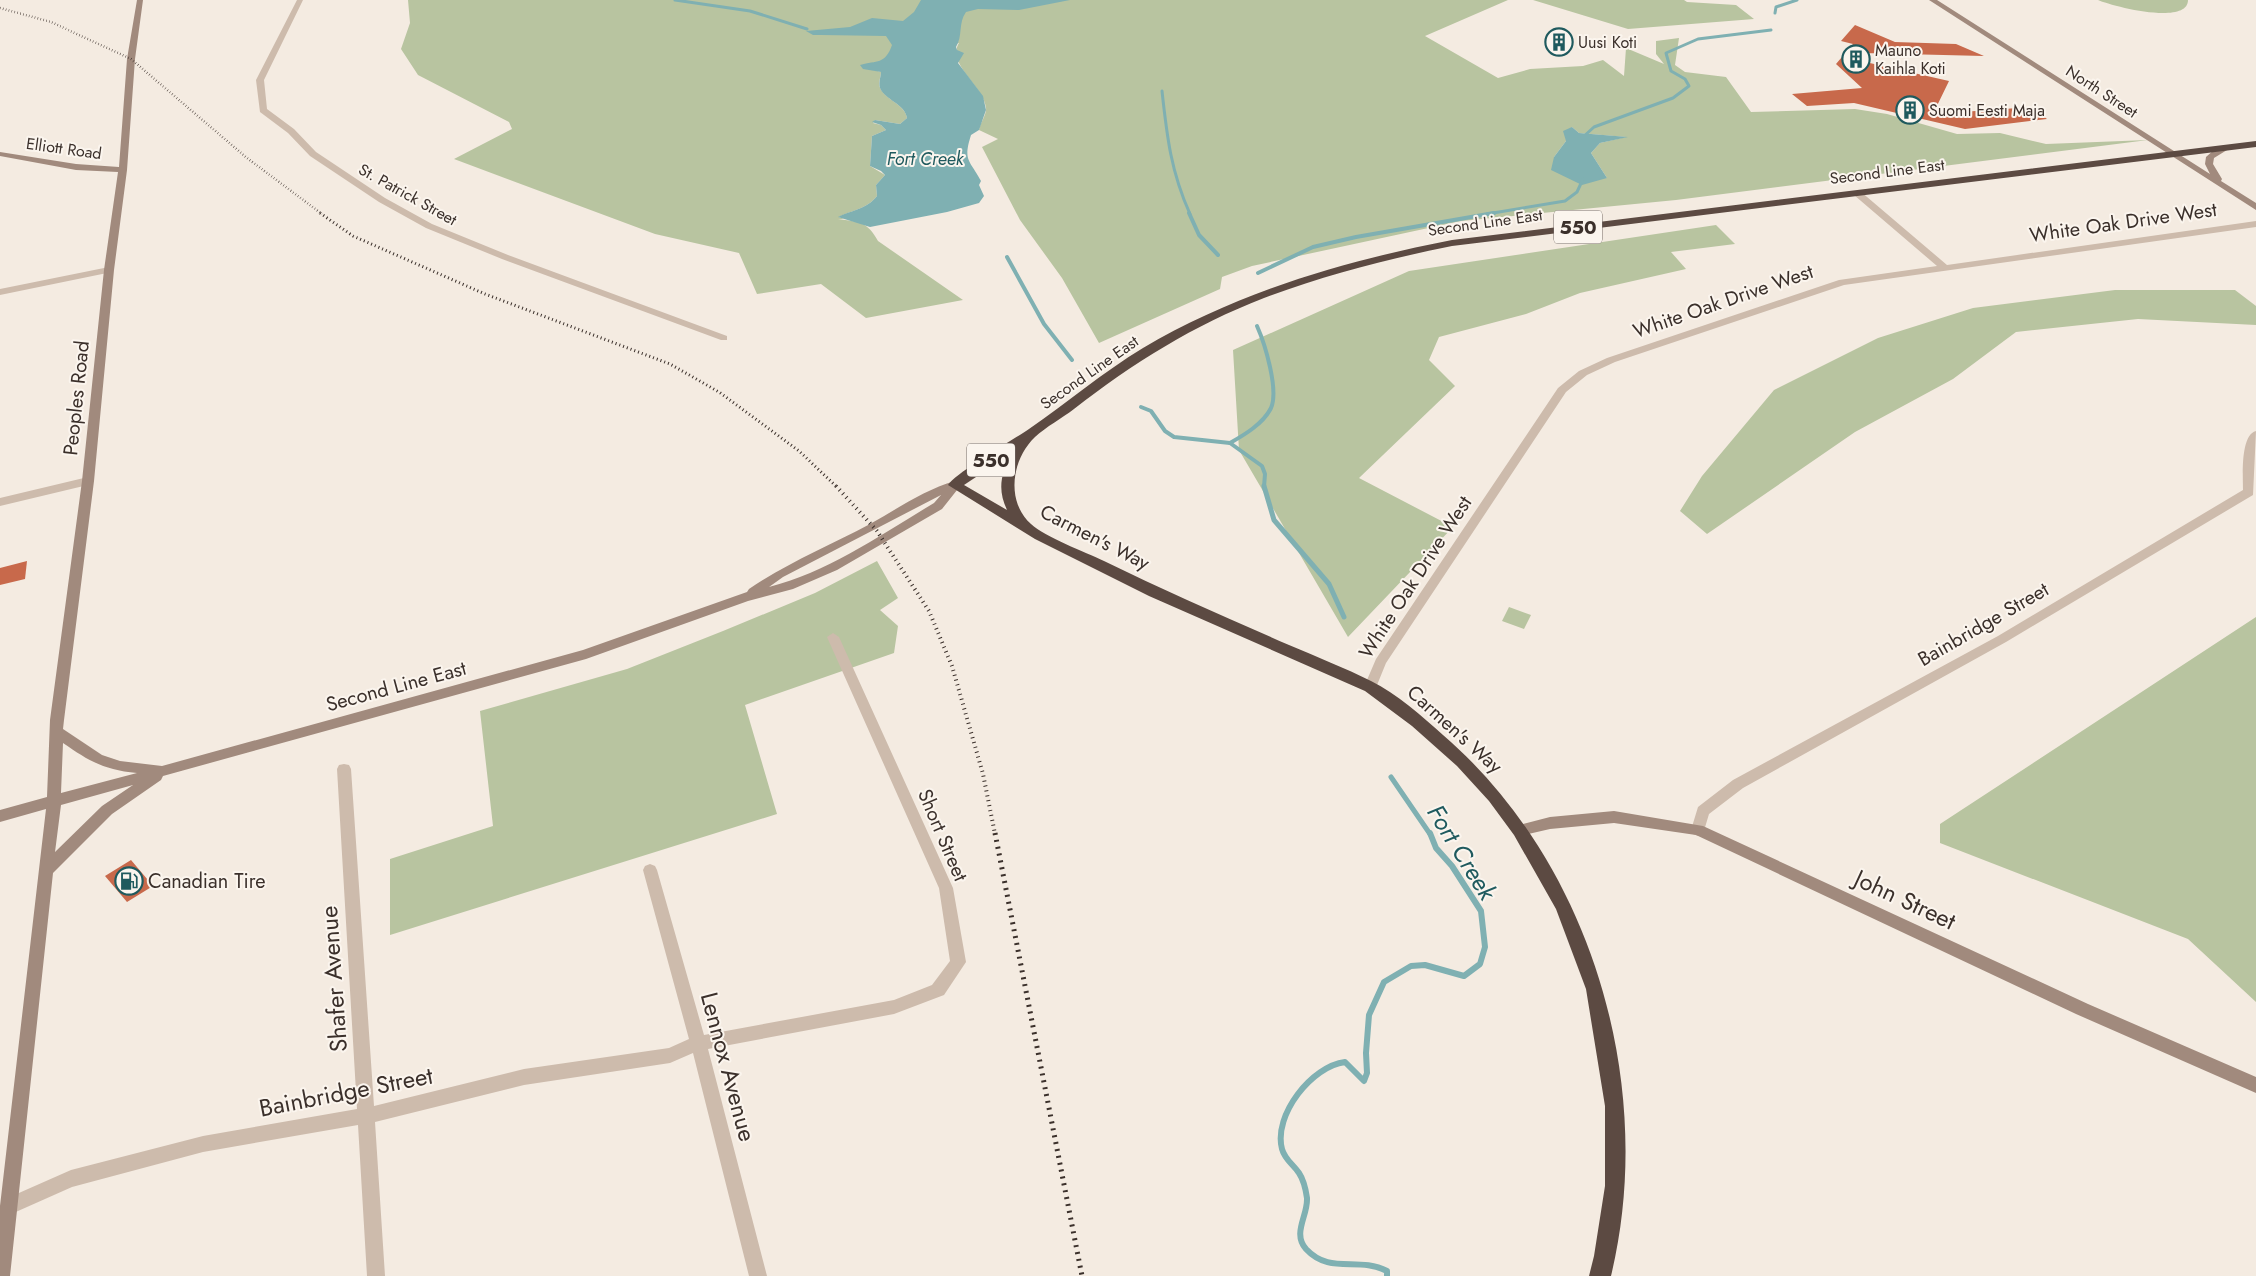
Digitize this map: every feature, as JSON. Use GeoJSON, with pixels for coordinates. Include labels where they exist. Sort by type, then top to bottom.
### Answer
{"type":"FeatureCollection","features":[{"type":"Feature","properties":{"kind":"highway","name":"Second Line East"},"geometry":{"type":"LineString","coordinates":[[955,485],[1149,350],[1191,328],[1274,291],[1353,264],[1396,253],[1452,243],[2256,144]]}},
{"type":"Feature","properties":{"kind":"highway"},"geometry":{"type":"LineString","coordinates":[[1028,436],[1009,469],[1006,484],[1008,498],[1013,511],[1028,529]]}},
{"type":"Feature","properties":{"kind":"highway","name":"Carmen's Way"},"geometry":{"type":"LineString","coordinates":[[955,485],[1028,529],[1154,592],[1370,687],[1418,722],[1462,761],[1495,796],[1520,830],[1564,907],[1596,989],[1615,1106],[1615,1186],[1605,1256],[1600,1276]]}},
{"type":"Feature","properties":{"kind":"main road","name":"Peoples Road"},"geometry":{"type":"LineString","coordinates":[[1,1276],[54,801],[56,732],[88,481],[109,270],[124,170],[131,59],[140,0]]}},
{"type":"Feature","properties":{"kind":"main road","name":"North Street"},"geometry":{"type":"LineString","coordinates":[[1932,0],[2256,207]]}},
{"type":"Feature","properties":{"kind":"main road"},"geometry":{"type":"LineString","coordinates":[[2222,185],[2208,166],[2208,162],[2213,153],[2224,148]]}},
{"type":"Feature","properties":{"kind":"main road","name":"Elliott Road"},"geometry":{"type":"LineString","coordinates":[[0,154],[76,168],[124,170]]}},
{"type":"Feature","properties":{"kind":"main road","name":"Second Line East"},"geometry":{"type":"LineString","coordinates":[[745,597],[780,574],[873,527],[925,496],[955,485]]}},
{"type":"Feature","properties":{"kind":"main road","name":"Second Line East"},"geometry":{"type":"LineString","coordinates":[[54,801],[586,654],[745,597],[789,586],[833,567],[938,506],[955,485]]}},
{"type":"Feature","properties":{"kind":"main road"},"geometry":{"type":"LineString","coordinates":[[56,732],[97,759],[120,766],[166,770]]}},
{"type":"Feature","properties":{"kind":"main road"},"geometry":{"type":"LineString","coordinates":[[46,870],[107,810],[166,770]]}},
{"type":"Feature","properties":{"kind":"main road","name":"550"},"geometry":{"type":"LineString","coordinates":[[0,816],[54,801]]}},
{"type":"Feature","properties":{"kind":"main road","name":"John Street"},"geometry":{"type":"LineString","coordinates":[[1520,830],[1550,823],[1614,817],[1698,830],[2082,1009],[2256,1085]]}},
{"type":"Feature","properties":{"kind":"street","name":"St. Patrick Street"},"geometry":{"type":"LineString","coordinates":[[300,0],[260,80],[263,110],[291,130],[314,154],[382,200],[429,226],[505,257],[724,338]]}},
{"type":"Feature","properties":{"kind":"street"},"geometry":{"type":"LineString","coordinates":[[1857,192],[1944,267]]}},
{"type":"Feature","properties":{"kind":"street","name":"White Oak Drive West"},"geometry":{"type":"LineString","coordinates":[[1370,687],[1380,662],[1562,390],[1583,373],[1611,360],[1842,282],[2256,224]]}},
{"type":"Feature","properties":{"kind":"street"},"geometry":{"type":"LineString","coordinates":[[0,292],[109,270]]}},
{"type":"Feature","properties":{"kind":"street","name":"Bainbridge Street"},"geometry":{"type":"LineString","coordinates":[[1698,830],[1703,810],[1738,784],[2002,639],[2252,494],[2249,452],[2256,434]]}},
{"type":"Feature","properties":{"kind":"street"},"geometry":{"type":"LineString","coordinates":[[0,502],[88,481]]}},
{"type":"Feature","properties":{"kind":"street","name":"Short Street"},"geometry":{"type":"LineString","coordinates":[[698,1043],[894,1007],[938,990],[958,962],[946,888],[833,637]]}},
{"type":"Feature","properties":{"kind":"street","name":"Shafer Avenue"},"geometry":{"type":"LineString","coordinates":[[344,770],[376,1276]]}},
{"type":"Feature","properties":{"kind":"street","name":"Lennox Avenue"},"geometry":{"type":"LineString","coordinates":[[650,870],[698,1043],[758,1276]]}},
{"type":"Feature","properties":{"kind":"street","name":"Bainbridge Street"},"geometry":{"type":"LineString","coordinates":[[9,1206],[71,1178],[203,1144],[366,1116],[524,1078],[670,1055],[698,1043]]}},
{"type":"Feature","properties":{"kind":"green space"},"geometry":{"type":"Polygon","coordinates":[[[408,0],[1508,0],[1425,36],[1498,78],[1530,69],[1583,66],[1603,60],[1624,76],[1626,48],[1664,64],[1656,54],[1656,41],[1679,38],[1675,65],[1685,72],[1726,77],[1751,112],[1855,109],[1887,114],[1957,134],[2000,133],[2046,144],[2148,140],[1676,200],[1461,221],[1252,266],[1222,277],[1220,289],[1099,343],[1062,278],[1020,220],[982,147],[998,139],[979,130],[986,108],[984,100],[957,59],[956,51],[959,43],[873,63],[874,70],[881,72],[879,84],[884,94],[902,108],[907,118],[900,124],[875,120],[873,123],[881,125],[886,130],[872,136],[870,166],[885,175],[876,185],[877,196],[869,204],[839,217],[844,219],[838,219],[857,222],[866,226],[878,241],[963,300],[866,318],[821,284],[757,294],[739,253],[655,234],[454,159],[512,129],[509,122],[418,75],[401,49],[410,23],[408,0]],[[1572,127],[1566,141],[1554,157],[1607,178],[1591,153],[1600,143],[1626,137],[1579,133],[1572,127]]]}},
{"type":"Feature","properties":{"kind":"green space"},"geometry":{"type":"Polygon","coordinates":[[[1533,0],[1684,0],[1687,2],[1736,5],[1754,19],[1628,29],[1533,0]]]}},
{"type":"Feature","properties":{"kind":"green space"},"geometry":{"type":"Polygon","coordinates":[[[2098,0],[2188,0],[2185,8],[2176,12],[2163,13],[2132,9],[2098,0]]]}},
{"type":"Feature","properties":{"kind":"green space"},"geometry":{"type":"Polygon","coordinates":[[[1716,225],[1735,244],[1671,252],[1686,269],[1580,293],[1526,314],[1439,337],[1429,360],[1455,386],[1359,478],[1453,527],[1348,637],[1239,450],[1233,350],[1409,271],[1716,225]]]}},
{"type":"Feature","properties":{"kind":"green space"},"geometry":{"type":"Polygon","coordinates":[[[2115,290],[2235,290],[2256,306],[2256,325],[2138,319],[2016,332],[1953,379],[1855,432],[1707,534],[1680,511],[1702,476],[1774,390],[1878,338],[1973,308],[2115,290]]]}},
{"type":"Feature","properties":{"kind":"green space"},"geometry":{"type":"Polygon","coordinates":[[[877,561],[898,598],[880,610],[898,626],[894,653],[745,705],[777,814],[390,935],[390,859],[493,826],[480,711],[627,669],[815,593],[877,561]]]}},
{"type":"Feature","properties":{"kind":"green space"},"geometry":{"type":"Polygon","coordinates":[[[1509,607],[1531,615],[1524,629],[1502,621],[1509,607]]]}},
{"type":"Feature","properties":{"kind":"green space"},"geometry":{"type":"Polygon","coordinates":[[[2256,617],[2256,1002],[2188,939],[1940,843],[1940,824],[2256,617]]]}},
{"type":"Feature","properties":{"kind":"water","name":"Fort Creek"},"geometry":{"type":"Polygon","coordinates":[[[921,0],[1070,0],[1019,10],[978,9],[966,12],[956,47],[957,50],[964,53],[958,63],[983,96],[986,110],[979,130],[971,135],[967,155],[970,164],[981,181],[979,185],[984,196],[979,203],[947,212],[870,227],[838,217],[869,204],[877,196],[876,185],[885,175],[870,166],[872,136],[886,130],[881,125],[872,122],[875,120],[900,124],[907,118],[903,109],[886,96],[880,88],[881,72],[863,69],[860,65],[880,61],[886,56],[892,45],[886,36],[813,35],[806,31],[850,27],[872,18],[903,21],[914,12],[921,0]]]}},
{"type":"Feature","properties":{"kind":"water"},"geometry":{"type":"Polygon","coordinates":[[[1572,127],[1579,133],[1628,137],[1600,143],[1591,153],[1607,178],[1582,185],[1551,170],[1554,157],[1566,141],[1563,131],[1572,127]]]}},
{"type":"Feature","properties":{"kind":"building"},"geometry":{"type":"Polygon","coordinates":[[[1855,25],[1895,42],[1956,44],[1984,56],[1862,53],[1861,61],[1949,81],[1933,114],[2032,107],[2047,119],[1965,129],[1854,103],[1807,106],[1792,94],[1862,88],[1836,64],[1853,44],[1841,41],[1855,25]]]}},
{"type":"Feature","properties":{"kind":"building"},"geometry":{"type":"Polygon","coordinates":[[[27,561],[25,579],[0,585],[0,568],[27,561]]]}},
{"type":"Feature","properties":{"kind":"building","name":"Canadian Tire"},"geometry":{"type":"Polygon","coordinates":[[[131,860],[153,886],[127,902],[105,876],[131,860]]]}},
{"type":"Feature","properties":{"kind":"waterway"},"geometry":{"type":"LineString","coordinates":[[675,0],[750,11],[807,29]]}},
{"type":"Feature","properties":{"kind":"waterway"},"geometry":{"type":"LineString","coordinates":[[1775,13],[1776,7],[1797,0]]}},
{"type":"Feature","properties":{"kind":"waterway"},"geometry":{"type":"LineString","coordinates":[[1582,138],[1594,127],[1673,98],[1689,86],[1685,79],[1671,71],[1666,53],[1698,39],[1771,30]]}},
{"type":"Feature","properties":{"kind":"waterway"},"geometry":{"type":"LineString","coordinates":[[1162,91],[1174,169],[1190,214]]}},
{"type":"Feature","properties":{"kind":"waterway"},"geometry":{"type":"LineString","coordinates":[[1487,214],[1565,201],[1577,192],[1583,179]]}},
{"type":"Feature","properties":{"kind":"waterway"},"geometry":{"type":"LineString","coordinates":[[1189,213],[1199,235],[1218,255]]}},
{"type":"Feature","properties":{"kind":"waterway"},"geometry":{"type":"LineString","coordinates":[[1258,273],[1313,247],[1356,237],[1494,213]]}},
{"type":"Feature","properties":{"kind":"waterway","name":"Fort Creek"},"geometry":{"type":"LineString","coordinates":[[1007,257],[1044,324],[1072,360]]}},
{"type":"Feature","properties":{"kind":"waterway"},"geometry":{"type":"LineString","coordinates":[[1230,443],[1263,419],[1268,414],[1273,400],[1270,367],[1257,326]]}},
{"type":"Feature","properties":{"kind":"waterway","name":"Fort Creek"},"geometry":{"type":"LineString","coordinates":[[1141,407],[1151,411],[1165,431],[1174,437],[1230,443]]}},
{"type":"Feature","properties":{"kind":"waterway","name":"Fort Creek"},"geometry":{"type":"LineString","coordinates":[[1230,443],[1262,466],[1265,474],[1264,486]]}},
{"type":"Feature","properties":{"kind":"waterway","name":"Fort Creek"},"geometry":{"type":"LineString","coordinates":[[1264,486],[1274,520],[1329,584],[1344,617]]}},
{"type":"Feature","properties":{"kind":"waterway","name":"Fort Creek"},"geometry":{"type":"LineString","coordinates":[[1391,777],[1430,834]]}},
{"type":"Feature","properties":{"kind":"waterway","name":"Fort Creek"},"geometry":{"type":"LineString","coordinates":[[1387,1276],[1387,1271],[1376,1267],[1325,1261],[1315,1257],[1306,1249],[1300,1237],[1307,1205],[1306,1192],[1297,1170],[1283,1153],[1281,1136],[1283,1122],[1289,1108],[1308,1082],[1320,1072],[1332,1065],[1345,1062],[1364,1081],[1367,1073],[1366,1053],[1369,1015],[1384,982],[1411,966],[1425,965],[1464,976],[1480,964],[1485,947],[1481,911],[1452,866],[1436,848],[1430,833]]}},
{"type":"Feature","properties":{"kind":"railway"},"geometry":{"type":"LineString","coordinates":[[0,8],[51,22],[131,59],[247,158],[322,214]]}},
{"type":"Feature","properties":{"kind":"railway"},"geometry":{"type":"LineString","coordinates":[[320,213],[353,236],[485,294],[670,364],[719,392],[799,451],[836,486]]}},
{"type":"Feature","properties":{"kind":"railway"},"geometry":{"type":"LineString","coordinates":[[836,486],[877,531],[929,611],[952,666],[983,774],[995,834]]}},
{"type":"Feature","properties":{"kind":"railway"},"geometry":{"type":"LineString","coordinates":[[995,833],[1082,1276]]}},
{"type":"Feature","properties":{"kind":"place","name":"Uusi Koti"},"geometry":{"type":"Point","coordinates":[1559,42]}},
{"type":"Feature","properties":{"kind":"place","name":"Mauno Kaihla Koti"},"geometry":{"type":"Point","coordinates":[1856,59]}},
{"type":"Feature","properties":{"kind":"place","name":"Suomi Eesti Maja"},"geometry":{"type":"Point","coordinates":[1910,110]}},
{"type":"Feature","properties":{"kind":"place","name":"Canadian Tire"},"geometry":{"type":"Point","coordinates":[129,881]}}]}
